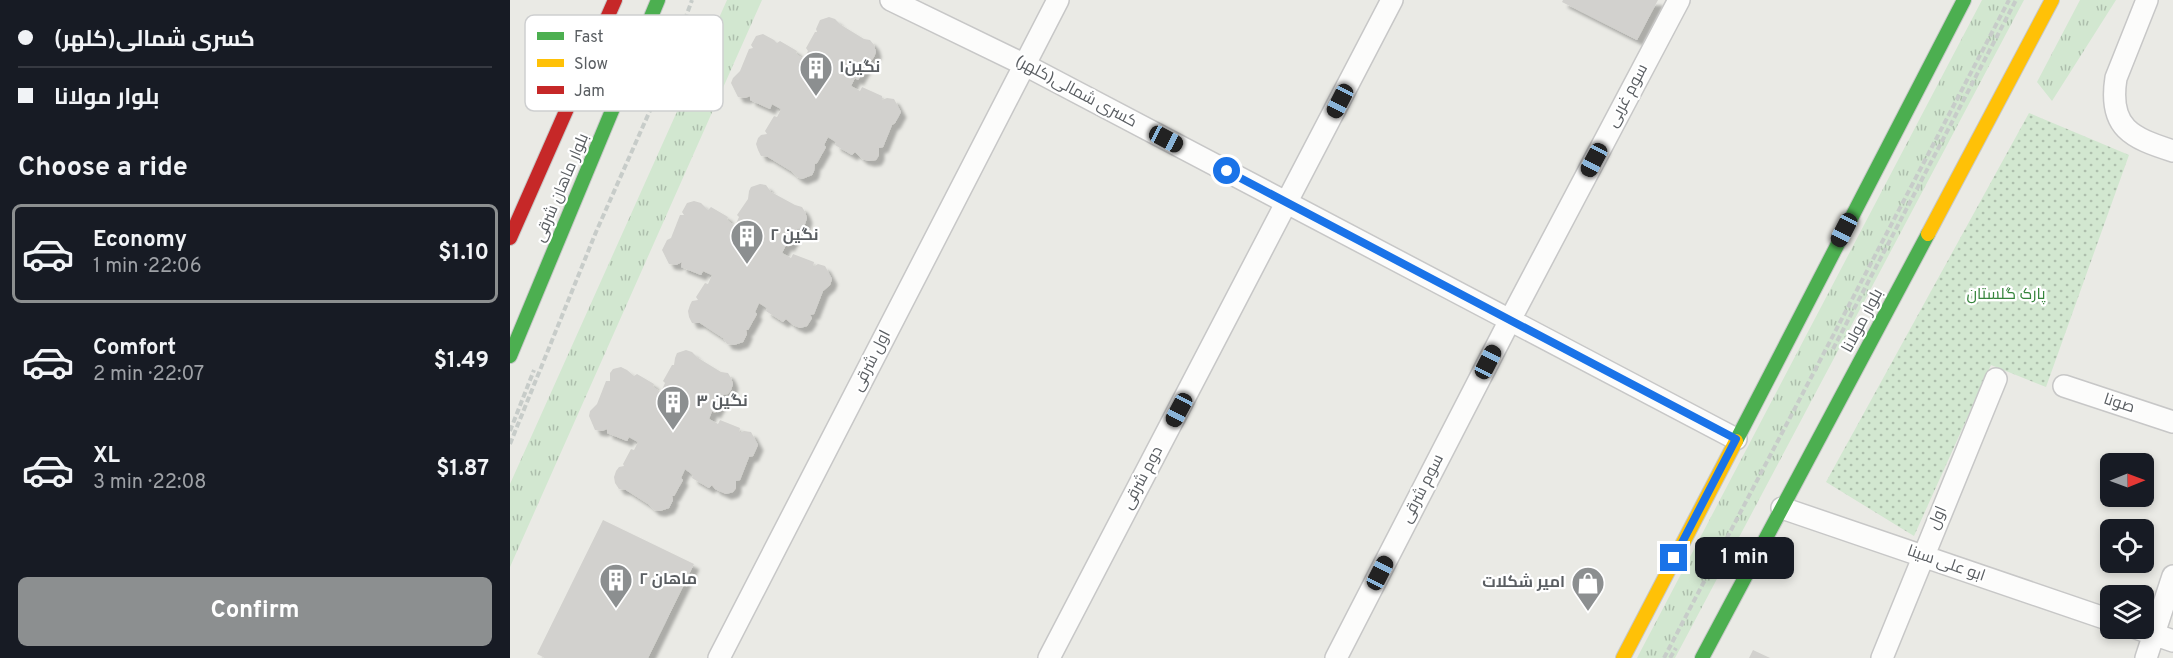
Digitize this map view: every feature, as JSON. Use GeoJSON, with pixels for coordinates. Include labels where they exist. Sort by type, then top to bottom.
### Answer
{"type":"FeatureCollection","features":[{"type":"Feature","properties":{"kind":"main road","name":"بلوار ماهان شرقی"},"geometry":{"type":"LineString","coordinates":[[608,15],[615,0]]}},
{"type":"Feature","properties":{"kind":"main road","name":"بلوار ماهان شرقی"},"geometry":{"type":"LineString","coordinates":[[652,15],[658,0]]}},
{"type":"Feature","properties":{"kind":"main road"},"geometry":{"type":"LineString","coordinates":[[1623,658],[1964,0]]}},
{"type":"Feature","properties":{"kind":"main road","name":"بلوار مولانا"},"geometry":{"type":"LineString","coordinates":[[1702,658],[2052,0]]}},
{"type":"Feature","properties":{"kind":"main road","name":"بلوار ماهان شرقی"},"geometry":{"type":"LineString","coordinates":[[510,238],[566,111]]}},
{"type":"Feature","properties":{"kind":"main road","name":"بلوار ماهان شرقی"},"geometry":{"type":"LineString","coordinates":[[510,356],[612,111]]}},
{"type":"Feature","properties":{"kind":"street","name":"کسری شمالی(کلهر)"},"geometry":{"type":"LineString","coordinates":[[891,0],[1025,65],[1736,439]]}},
{"type":"Feature","properties":{"kind":"street","name":"اول شرقی"},"geometry":{"type":"LineString","coordinates":[[719,658],[1058,0]]}},
{"type":"Feature","properties":{"kind":"street","name":"دوم شرقی"},"geometry":{"type":"LineString","coordinates":[[1049,658],[1392,0]]}},
{"type":"Feature","properties":{"kind":"street","name":"سوم غربی"},"geometry":{"type":"LineString","coordinates":[[1510,320],[1679,0]]}},
{"type":"Feature","properties":{"kind":"street"},"geometry":{"type":"LineString","coordinates":[[2147,0],[2116,78],[2114,89],[2120,122],[2131,134],[2144,142],[2173,151]]}},
{"type":"Feature","properties":{"kind":"street","name":"سوم شرقی"},"geometry":{"type":"LineString","coordinates":[[1336,658],[1510,320]]}},
{"type":"Feature","properties":{"kind":"street","name":"اول"},"geometry":{"type":"LineString","coordinates":[[1882,658],[1996,379]]}},
{"type":"Feature","properties":{"kind":"street","name":"صونا"},"geometry":{"type":"LineString","coordinates":[[2064,386],[2173,423]]}},
{"type":"Feature","properties":{"kind":"street","name":"ابو علی سینا"},"geometry":{"type":"LineString","coordinates":[[1782,508],[2100,617]]}},
{"type":"Feature","properties":{"kind":"street"},"geometry":{"type":"LineString","coordinates":[[2154,635],[2173,576]]}},
{"type":"Feature","properties":{"kind":"street"},"geometry":{"type":"LineString","coordinates":[[2146,658],[2153,639]]}},
{"type":"Feature","properties":{"kind":"path"},"geometry":{"type":"LineString","coordinates":[[687,15],[692,0]]}},
{"type":"Feature","properties":{"kind":"path"},"geometry":{"type":"LineString","coordinates":[[1664,658],[2009,0]]}},
{"type":"Feature","properties":{"kind":"path"},"geometry":{"type":"LineString","coordinates":[[1832,350],[2016,0]]}},
{"type":"Feature","properties":{"kind":"path"},"geometry":{"type":"LineString","coordinates":[[510,444],[596,232],[650,111]]}},
{"type":"Feature","properties":{"kind":"path"},"geometry":{"type":"LineString","coordinates":[[1810,393],[1827,361]]}},
{"type":"Feature","properties":{"kind":"path"},"geometry":{"type":"LineString","coordinates":[[1670,658],[1804,403]]}},
{"type":"Feature","properties":{"kind":"green space"},"geometry":{"type":"Polygon","coordinates":[[[727,0],[762,0],[723,88],[723,15],[720,15],[727,0]]]}},
{"type":"Feature","properties":{"kind":"green space"},"geometry":{"type":"Polygon","coordinates":[[[1982,0],[2024,0],[1675,658],[1637,658],[1982,0]]]}},
{"type":"Feature","properties":{"kind":"green space"},"geometry":{"type":"Polygon","coordinates":[[[2080,0],[2116,0],[2052,101],[2037,82],[2080,0]]]}},
{"type":"Feature","properties":{"kind":"green space"},"geometry":{"type":"Polygon","coordinates":[[[677,111],[713,111],[510,567],[510,484],[677,111]]]}},
{"type":"Feature","properties":{"kind":"green space","name":"پارک گلستان"},"geometry":{"type":"Polygon","coordinates":[[[2029,113],[2129,155],[2046,387],[1991,365],[1914,536],[1826,482],[2029,113]]]}},
{"type":"Feature","properties":{"kind":"building"},"geometry":{"type":"Polygon","coordinates":[[[1563,0],[1658,0],[1637,40],[1562,2],[1563,0]]]}},
{"type":"Feature","properties":{"kind":"building","name":"نگین۱"},"geometry":{"type":"Polygon","coordinates":[[[829,17],[864,39],[870,40],[874,45],[876,52],[874,57],[871,61],[865,62],[867,65],[858,80],[855,78],[851,86],[860,91],[862,87],[882,96],[882,100],[894,99],[901,112],[892,125],[883,147],[879,148],[876,160],[862,159],[855,152],[852,155],[835,145],[836,142],[828,137],[824,145],[826,147],[815,164],[812,175],[802,179],[768,157],[761,156],[756,144],[761,135],[767,134],[765,131],[781,109],[772,104],[770,109],[750,100],[750,96],[738,97],[731,83],[740,71],[749,49],[753,48],[751,45],[756,36],[763,34],[777,43],[780,41],[797,51],[796,54],[804,59],[808,51],[806,48],[817,32],[820,20],[829,17]]]}},
{"type":"Feature","properties":{"kind":"building","name":"نگین ۲"},"geometry":{"type":"Polygon","coordinates":[[[766,185],[771,192],[802,207],[807,218],[802,228],[796,229],[798,231],[782,253],[791,258],[793,254],[814,262],[813,267],[818,264],[825,266],[832,279],[830,285],[823,291],[814,314],[810,315],[812,318],[807,326],[800,328],[786,319],[783,322],[766,311],[767,308],[759,303],[755,312],[757,314],[746,330],[747,334],[743,342],[734,345],[727,344],[723,338],[700,323],[692,323],[689,317],[688,311],[692,301],[698,300],[696,297],[705,283],[708,284],[712,275],[703,271],[701,275],[681,267],[682,262],[676,265],[669,264],[662,250],[667,240],[671,238],[680,215],[684,215],[682,212],[687,203],[694,201],[701,203],[708,210],[711,207],[728,217],[727,220],[735,226],[739,217],[737,215],[748,199],[751,187],[766,185]]]}},
{"type":"Feature","properties":{"kind":"building","name":"نگین ۳"},"geometry":{"type":"Polygon","coordinates":[[[686,350],[721,372],[728,373],[733,384],[728,394],[722,395],[724,398],[715,413],[712,411],[709,419],[718,424],[720,420],[740,428],[739,433],[751,432],[758,445],[753,456],[749,457],[740,480],[736,481],[736,488],[733,492],[726,494],[712,485],[709,488],[692,478],[693,475],[685,469],[681,478],[683,480],[672,496],[673,500],[669,508],[654,510],[626,490],[619,489],[615,483],[616,471],[619,467],[624,466],[631,449],[634,450],[638,442],[629,437],[627,441],[607,433],[607,429],[595,430],[589,416],[590,411],[597,404],[606,381],[610,381],[610,373],[613,369],[621,367],[634,376],[637,374],[654,384],[653,387],[661,392],[665,383],[663,381],[674,365],[677,353],[686,350]]]}},
{"type":"Feature","properties":{"kind":"building","name":"ماهان ۲"},"geometry":{"type":"Polygon","coordinates":[[[603,520],[694,564],[648,658],[545,658],[537,654],[603,520]]]}},
{"type":"Feature","properties":{"kind":"building"},"geometry":{"type":"Polygon","coordinates":[[[1753,650],[1770,658],[1749,658],[1753,650]]]}},
{"type":"Feature","properties":{"kind":"traffic: fast"},"geometry":{"type":"LineString","coordinates":[[652,15],[658,0]]}},
{"type":"Feature","properties":{"kind":"traffic: fast"},"geometry":{"type":"LineString","coordinates":[[1736,441],[1964,0]]}},
{"type":"Feature","properties":{"kind":"traffic: fast"},"geometry":{"type":"LineString","coordinates":[[510,356],[612,111]]}},
{"type":"Feature","properties":{"kind":"traffic: fast"},"geometry":{"type":"LineString","coordinates":[[1702,658],[1928,234]]}},
{"type":"Feature","properties":{"kind":"traffic: slow"},"geometry":{"type":"LineString","coordinates":[[1928,234],[2052,0]]}},
{"type":"Feature","properties":{"kind":"traffic: slow"},"geometry":{"type":"LineString","coordinates":[[1623,658],[1736,441]]}},
{"type":"Feature","properties":{"kind":"traffic: jam"},"geometry":{"type":"LineString","coordinates":[[608,15],[615,0]]}},
{"type":"Feature","properties":{"kind":"traffic: jam"},"geometry":{"type":"LineString","coordinates":[[510,238],[566,111]]}},
{"type":"Feature","properties":{"kind":"place","name":"نگین۱"},"geometry":{"type":"Point","coordinates":[816,97]}},
{"type":"Feature","properties":{"kind":"place","name":"نگین ۲"},"geometry":{"type":"Point","coordinates":[747,265]}},
{"type":"Feature","properties":{"kind":"place","name":"نگین ۳"},"geometry":{"type":"Point","coordinates":[673,431]}},
{"type":"Feature","properties":{"kind":"place","name":"ماهان ۲"},"geometry":{"type":"Point","coordinates":[616,609]}},
{"type":"Feature","properties":{"kind":"place","name":"امیر شکلات"},"geometry":{"type":"Point","coordinates":[1588,612]}},
{"type":"Feature","properties":{"kind":"route"},"geometry":{"type":"LineString","coordinates":[[1227,171],[1736,439],[1674,558]]}}]}
